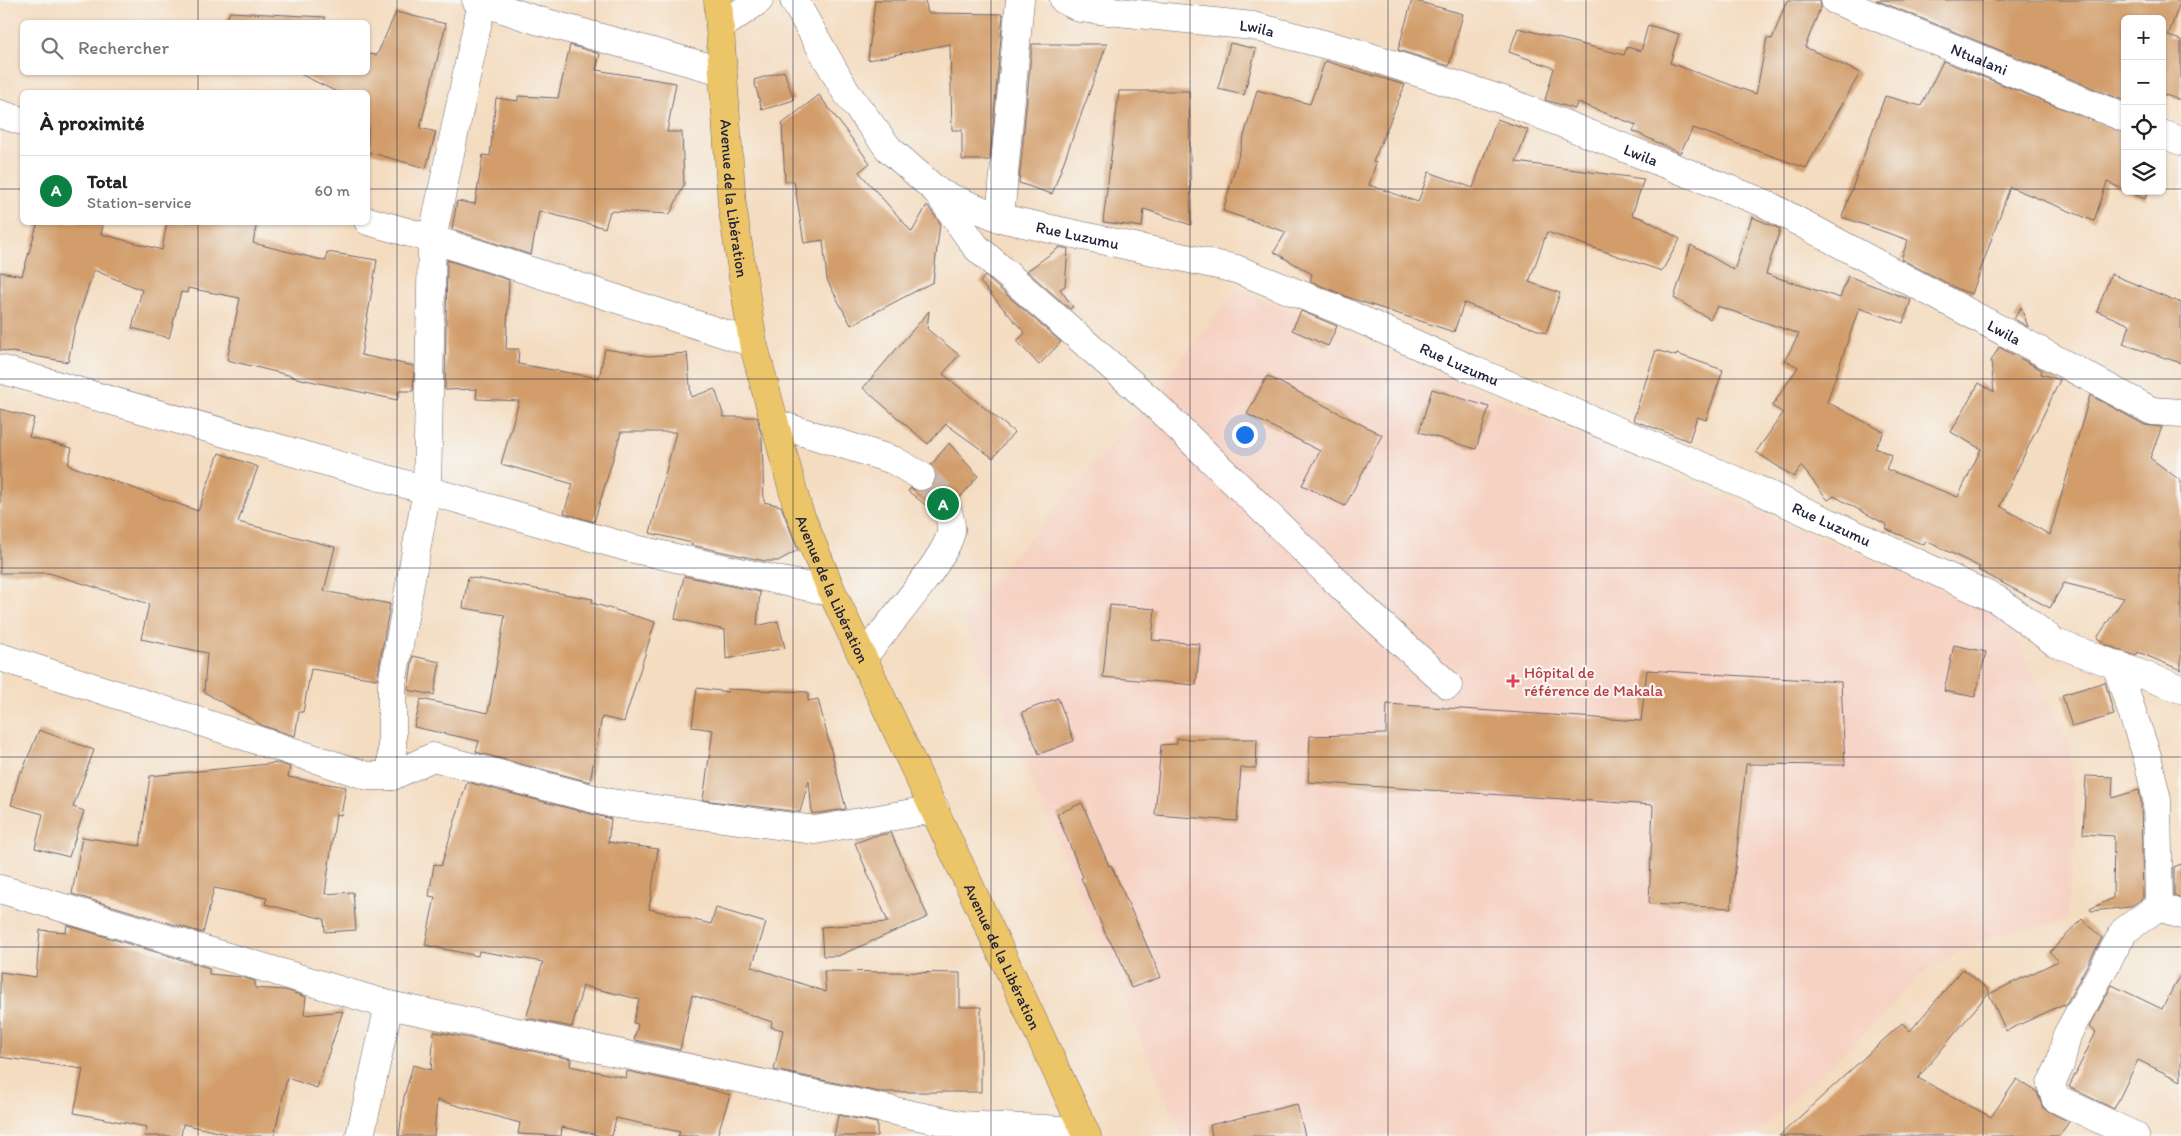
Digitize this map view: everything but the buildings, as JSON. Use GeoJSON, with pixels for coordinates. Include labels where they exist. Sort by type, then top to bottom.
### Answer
{"type":"FeatureCollection","features":[{"type":"Feature","properties":{"kind":"highway","name":"Avenue de la Libération"},"geometry":{"type":"LineString","coordinates":[[718,0],[732,205],[753,343],[798,509],[832,592],[935,809],[1085,1134]]}},
{"type":"Feature","properties":{"kind":"street"},"geometry":{"type":"LineString","coordinates":[[720,27],[760,0]]}},
{"type":"Feature","properties":{"kind":"street","name":"Rue Luzumu"},"geometry":{"type":"LineString","coordinates":[[794,0],[851,99],[889,149],[939,193],[1000,218],[1236,269],[1337,309],[1473,370],[1756,489],[1900,554],[1998,600],[2056,643],[2181,689]]}},
{"type":"Feature","properties":{"kind":"street"},"geometry":{"type":"LineString","coordinates":[[1000,218],[1020,0]]}},
{"type":"Feature","properties":{"kind":"street","name":"Lwila"},"geometry":{"type":"LineString","coordinates":[[1064,0],[1080,8],[1253,26],[1358,53],[1502,100],[1764,203],[2152,411],[2181,413]]}},
{"type":"Feature","properties":{"kind":"street","name":"Ntualani"},"geometry":{"type":"LineString","coordinates":[[1835,0],[2121,116]]}},
{"type":"Feature","properties":{"kind":"street"},"geometry":{"type":"LineString","coordinates":[[392,776],[392,684],[427,490],[432,239],[479,1],[536,20],[722,70]]}},
{"type":"Feature","properties":{"kind":"street"},"geometry":{"type":"LineString","coordinates":[[0,114],[20,119]]}},
{"type":"Feature","properties":{"kind":"street"},"geometry":{"type":"LineString","coordinates":[[2166,135],[2181,141]]}},
{"type":"Feature","properties":{"kind":"street"},"geometry":{"type":"LineString","coordinates":[[932,186],[976,247],[1150,400],[1370,614],[1448,685]]}},
{"type":"Feature","properties":{"kind":"street"},"geometry":{"type":"LineString","coordinates":[[370,222],[432,239],[753,343]]}},
{"type":"Feature","properties":{"kind":"street"},"geometry":{"type":"LineString","coordinates":[[0,369],[630,548],[832,592]]}},
{"type":"Feature","properties":{"kind":"street"},"geometry":{"type":"LineString","coordinates":[[774,423],[894,460],[921,476]]}},
{"type":"Feature","properties":{"kind":"street"},"geometry":{"type":"LineString","coordinates":[[863,657],[926,577],[947,544],[951,531],[948,512]]}},
{"type":"Feature","properties":{"kind":"street"},"geometry":{"type":"LineString","coordinates":[[0,657],[368,776],[392,776],[434,757],[610,803],[815,830],[935,809]]}},
{"type":"Feature","properties":{"kind":"street"},"geometry":{"type":"LineString","coordinates":[[2116,665],[2147,756],[2157,800],[2170,911],[2124,931],[2067,1035],[2060,1065],[2051,1084],[2055,1098],[2135,1136]]}},
{"type":"Feature","properties":{"kind":"street"},"geometry":{"type":"LineString","coordinates":[[0,889],[389,1006],[960,1125],[1085,1134]]}},
{"type":"Feature","properties":{"kind":"street"},"geometry":{"type":"LineString","coordinates":[[360,1136],[389,1006]]}},
{"type":"Feature","properties":{"kind":"shaded area","name":"Hôpital de référence de Makala"},"geometry":{"type":"Polygon","coordinates":[[[1236,288],[2005,617],[2070,746],[2076,838],[2066,920],[1988,937],[1920,974],[1885,1014],[1753,1136],[1182,1136],[962,616],[1150,400],[1236,288]]]}},
{"type":"Feature","properties":{"kind":"tunnel"},"geometry":{"type":"LineString","coordinates":[[921,476],[942,495],[948,512]]}},
{"type":"Feature","properties":{"kind":"place","name":"Total"},"geometry":{"type":"Point","coordinates":[943,504]}},
{"type":"Feature","properties":{"kind":"place","name":"Hôpital de référence de Makala"},"geometry":{"type":"Point","coordinates":[1513,681]}}]}
